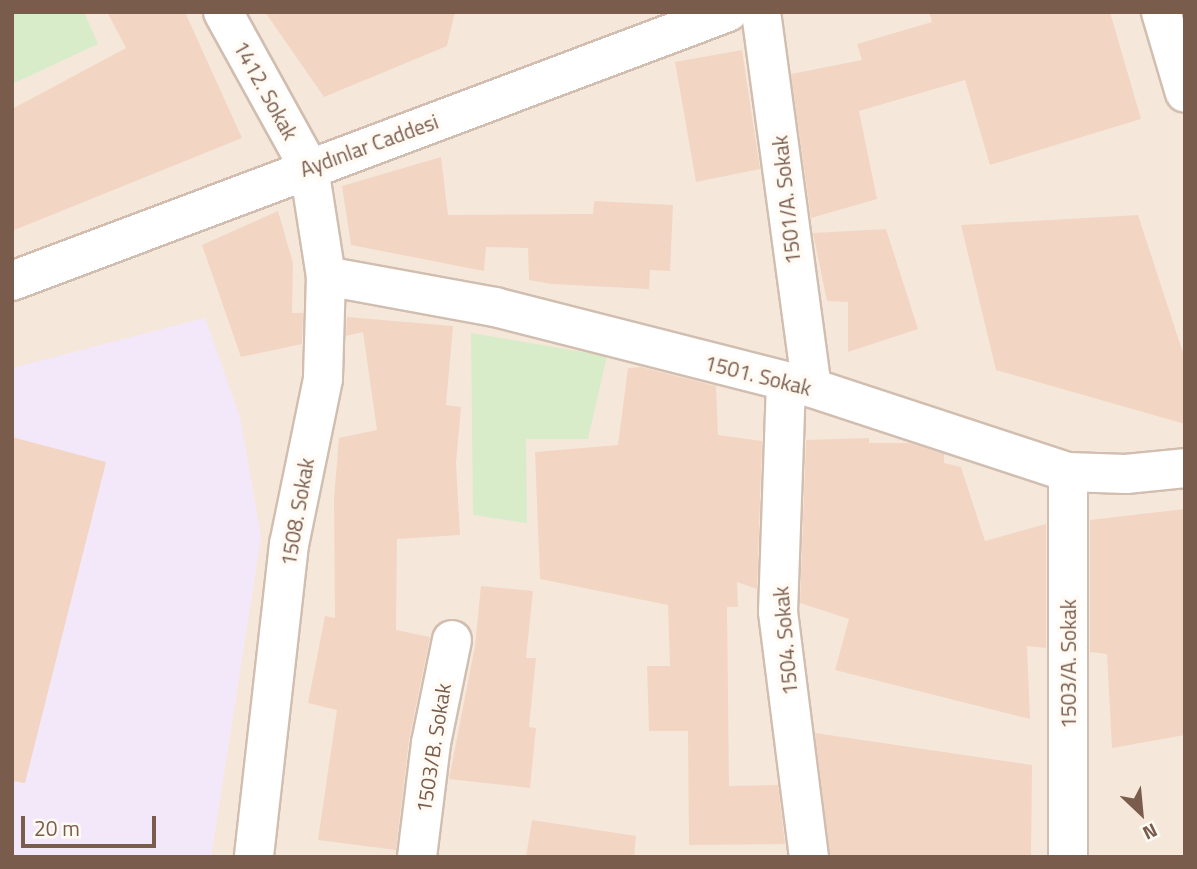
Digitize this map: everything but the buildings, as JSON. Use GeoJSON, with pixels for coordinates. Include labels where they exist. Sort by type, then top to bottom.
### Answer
{"type":"FeatureCollection","features":[{"type":"Feature","properties":{"kind":"street","name":"1412. Sokak"},"geometry":{"type":"LineString","coordinates":[[223,12],[309,168]]}},
{"type":"Feature","properties":{"kind":"street","name":"1501/A. Sokak"},"geometry":{"type":"LineString","coordinates":[[761,12],[799,386]]}},
{"type":"Feature","properties":{"kind":"street"},"geometry":{"type":"LineString","coordinates":[[1161,12],[1185,93]]}},
{"type":"Feature","properties":{"kind":"street","name":"Aydınlar Caddesi"},"geometry":{"type":"LineString","coordinates":[[12,281],[708,16]]}},
{"type":"Feature","properties":{"kind":"street","name":"1508. Sokak"},"geometry":{"type":"LineString","coordinates":[[254,857],[289,544],[323,379],[326,276],[309,168]]}},
{"type":"Feature","properties":{"kind":"street","name":"1501. Sokak"},"geometry":{"type":"LineString","coordinates":[[326,276],[495,307],[799,386],[1068,472],[1126,474],[1185,468]]}},
{"type":"Feature","properties":{"kind":"street","name":"1504. Sokak"},"geometry":{"type":"LineString","coordinates":[[799,386],[778,612],[809,857]]}},
{"type":"Feature","properties":{"kind":"street","name":"1503/A. Sokak"},"geometry":{"type":"LineString","coordinates":[[1068,472],[1068,857]]}},
{"type":"Feature","properties":{"kind":"street","name":"1503/B. Sokak"},"geometry":{"type":"LineString","coordinates":[[417,857],[431,743],[452,640]]}},
{"type":"Feature","properties":{"kind":"shaded area"},"geometry":{"type":"Polygon","coordinates":[[[12,12],[1185,12],[1185,857],[12,857],[12,12]]]}},
{"type":"Feature","properties":{"kind":"shaded area"},"geometry":{"type":"Polygon","coordinates":[[[205,318],[240,417],[261,537],[211,857],[12,857],[12,368],[205,318]]]}},
{"type":"Feature","properties":{"kind":"green space"},"geometry":{"type":"Polygon","coordinates":[[[12,12],[84,12],[98,44],[12,84],[12,12]]]}},
{"type":"Feature","properties":{"kind":"green space"},"geometry":{"type":"Polygon","coordinates":[[[471,333],[607,356],[588,439],[526,439],[527,523],[473,515],[471,333]]]}}]}
